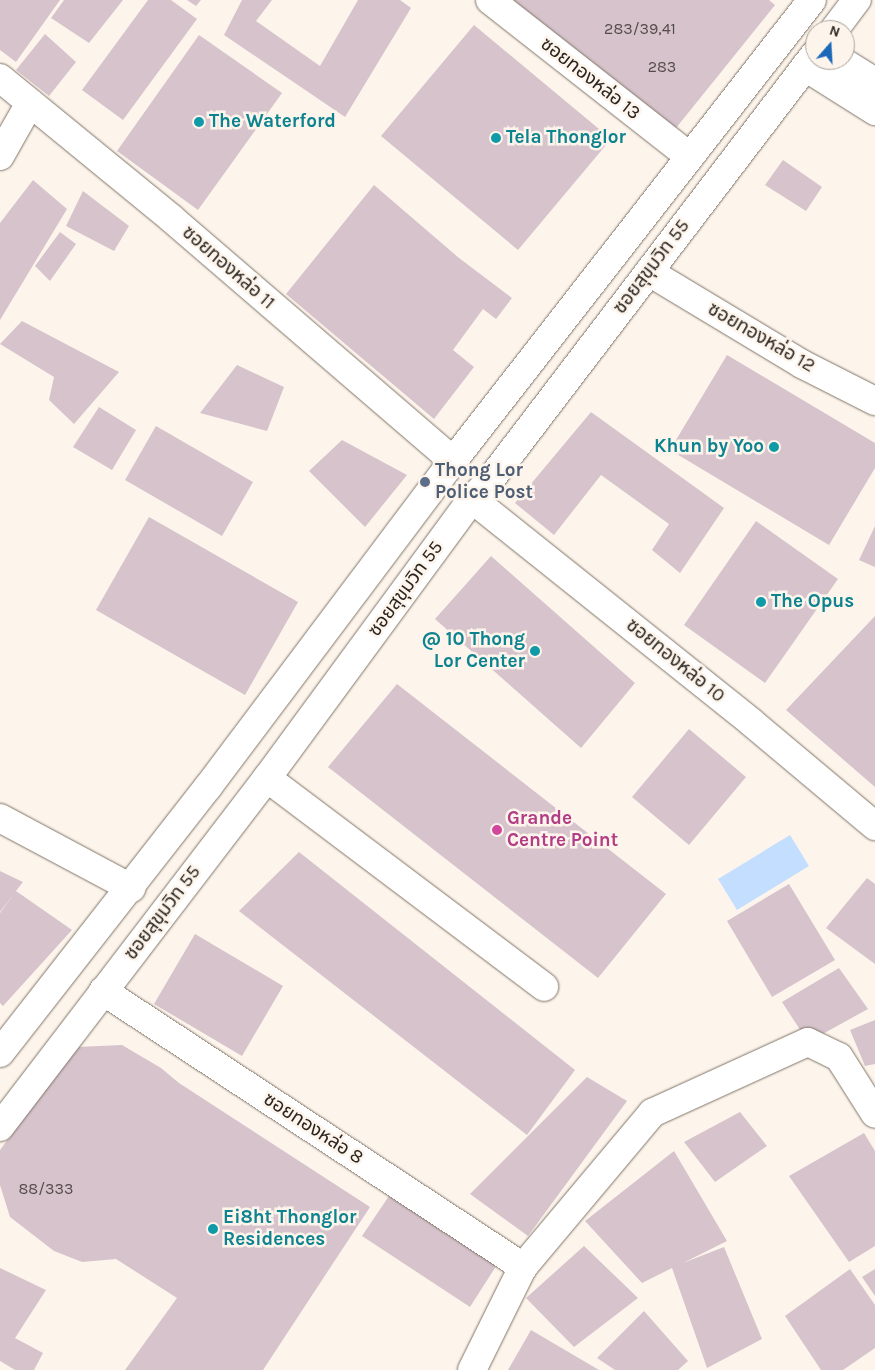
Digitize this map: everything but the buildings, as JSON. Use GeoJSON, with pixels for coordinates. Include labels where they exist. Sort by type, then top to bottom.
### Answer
{"type":"FeatureCollection","features":[{"type":"Feature","properties":{"kind":"street","name":"ซอยทองหล่อ 13"},"geometry":{"type":"LineString","coordinates":[[490,0],[690,157],[721,176]]}},
{"type":"Feature","properties":{"kind":"street","name":"ซอยสุขุมวิท 55"},"geometry":{"type":"LineString","coordinates":[[0,1053],[131,888],[453,461],[812,0]]}},
{"type":"Feature","properties":{"kind":"street"},"geometry":{"type":"LineString","coordinates":[[842,20],[857,0]]}},
{"type":"Feature","properties":{"kind":"street","name":"ซอยสุขุมวิท 55"},"geometry":{"type":"LineString","coordinates":[[0,1127],[266,778],[472,500],[491,479],[805,67]]}},
{"type":"Feature","properties":{"kind":"street"},"geometry":{"type":"LineString","coordinates":[[855,69],[875,82]]}},
{"type":"Feature","properties":{"kind":"street"},"geometry":{"type":"LineString","coordinates":[[822,70],[875,111]]}},
{"type":"Feature","properties":{"kind":"street","name":"ซอยทองหล่อ 11"},"geometry":{"type":"LineString","coordinates":[[0,78],[172,219],[453,461]]}},
{"type":"Feature","properties":{"kind":"street"},"geometry":{"type":"LineString","coordinates":[[0,156],[30,103]]}},
{"type":"Feature","properties":{"kind":"street","name":"ซอยทองหล่อ 12"},"geometry":{"type":"LineString","coordinates":[[649,272],[802,364],[875,401]]}},
{"type":"Feature","properties":{"kind":"street"},"geometry":{"type":"LineString","coordinates":[[453,461],[472,500]]}},
{"type":"Feature","properties":{"kind":"street","name":"ซอยทองหล่อ 10"},"geometry":{"type":"LineString","coordinates":[[472,500],[750,722],[875,826]]}},
{"type":"Feature","properties":{"kind":"street"},"geometry":{"type":"LineString","coordinates":[[266,778],[544,987]]}},
{"type":"Feature","properties":{"kind":"street"},"geometry":{"type":"LineString","coordinates":[[0,818],[131,888],[163,914]]}},
{"type":"Feature","properties":{"kind":"street","name":"ซอยทองหล่อ 8"},"geometry":{"type":"LineString","coordinates":[[68,967],[523,1266]]}},
{"type":"Feature","properties":{"kind":"street"},"geometry":{"type":"LineString","coordinates":[[472,1370],[523,1266],[652,1113],[808,1042],[839,1057],[875,1114]]}},
{"type":"Feature","properties":{"kind":"water"},"geometry":{"type":"Polygon","coordinates":[[[790,835],[809,866],[737,910],[718,879],[790,835]]]}},
{"type":"Feature","properties":{"kind":"place","name":"The Waterford"},"geometry":{"type":"Point","coordinates":[199,122]}},
{"type":"Feature","properties":{"kind":"place","name":"Tela Thonglor"},"geometry":{"type":"Point","coordinates":[496,138]}},
{"type":"Feature","properties":{"kind":"place","name":"Khun by Yoo"},"geometry":{"type":"Point","coordinates":[774,447]}},
{"type":"Feature","properties":{"kind":"place","name":"Thong Lor Police Post"},"geometry":{"type":"Point","coordinates":[425,482]}},
{"type":"Feature","properties":{"kind":"place","name":"The Opus"},"geometry":{"type":"Point","coordinates":[761,602]}},
{"type":"Feature","properties":{"kind":"place","name":"@ 10 Thong Lor Center"},"geometry":{"type":"Point","coordinates":[535,651]}},
{"type":"Feature","properties":{"kind":"place","name":"Grande Centre Point"},"geometry":{"type":"Point","coordinates":[497,830]}},
{"type":"Feature","properties":{"kind":"place","name":"Ei8ht Thonglor Residences"},"geometry":{"type":"Point","coordinates":[213,1229]}}]}
